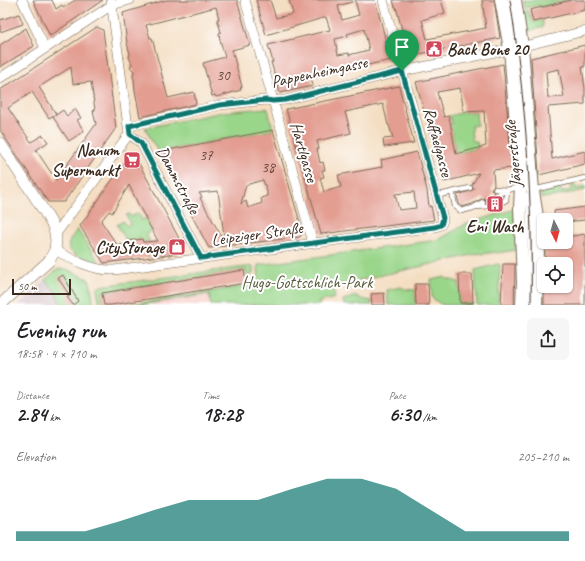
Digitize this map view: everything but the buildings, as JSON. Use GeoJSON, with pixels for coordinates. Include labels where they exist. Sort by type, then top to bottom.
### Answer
{"type":"FeatureCollection","features":[{"type":"Feature","properties":{"kind":"main road","name":"Jägerstraße"},"geometry":{"type":"LineString","coordinates":[[501,0],[516,48]]}},
{"type":"Feature","properties":{"kind":"main road","name":"Jägerstraße"},"geometry":{"type":"LineString","coordinates":[[515,0],[516,48],[528,189],[536,206],[538,248],[536,305]]}},
{"type":"Feature","properties":{"kind":"main road","name":"Jägerstraße"},"geometry":{"type":"LineString","coordinates":[[522,305],[523,282],[520,207],[528,189]]}},
{"type":"Feature","properties":{"kind":"street"},"geometry":{"type":"LineString","coordinates":[[22,0],[45,48]]}},
{"type":"Feature","properties":{"kind":"street"},"geometry":{"type":"LineString","coordinates":[[0,78],[111,3],[130,0]]}},
{"type":"Feature","properties":{"kind":"street","name":"Hartlgasse"},"geometry":{"type":"LineString","coordinates":[[245,0],[313,243]]}},
{"type":"Feature","properties":{"kind":"street","name":"Raffaelgasse"},"geometry":{"type":"LineString","coordinates":[[383,0],[443,218],[442,222]]}},
{"type":"Feature","properties":{"kind":"street"},"geometry":{"type":"LineString","coordinates":[[56,235],[129,130],[111,3]]}},
{"type":"Feature","properties":{"kind":"street","name":"Pappenheimgasse"},"geometry":{"type":"LineString","coordinates":[[129,130],[220,105],[266,100],[285,100],[402,71],[516,48],[585,31]]}},
{"type":"Feature","properties":{"kind":"street","name":"Dammstraße"},"geometry":{"type":"LineString","coordinates":[[129,130],[141,143],[201,258]]}},
{"type":"Feature","properties":{"kind":"street"},"geometry":{"type":"LineString","coordinates":[[0,144],[46,214],[54,228],[56,235],[55,250],[45,266],[0,305]]}},
{"type":"Feature","properties":{"kind":"street","name":"Leipziger Straße"},"geometry":{"type":"LineString","coordinates":[[55,250],[93,268],[114,270],[435,227],[442,222]]}},
{"type":"Feature","properties":{"kind":"lane","name":"Jägerstraße"},"geometry":{"type":"LineString","coordinates":[[508,0],[516,48],[518,73]]}},
{"type":"Feature","properties":{"kind":"lane","name":"Jägerstraße"},"geometry":{"type":"LineString","coordinates":[[519,81],[528,189],[530,258],[528,305]]}},
{"type":"Feature","properties":{"kind":"lane"},"geometry":{"type":"LineString","coordinates":[[495,189],[528,189],[585,178]]}},
{"type":"Feature","properties":{"kind":"lane"},"geometry":{"type":"LineString","coordinates":[[436,196],[470,188]]}},
{"type":"Feature","properties":{"kind":"lane"},"geometry":{"type":"LineString","coordinates":[[495,196],[507,190]]}},
{"type":"Feature","properties":{"kind":"lane"},"geometry":{"type":"LineString","coordinates":[[502,202],[506,200],[507,190]]}},
{"type":"Feature","properties":{"kind":"lane"},"geometry":{"type":"LineString","coordinates":[[452,192],[455,206],[461,211],[489,206]]}},
{"type":"Feature","properties":{"kind":"lane"},"geometry":{"type":"LineString","coordinates":[[473,208],[483,202]]}},
{"type":"Feature","properties":{"kind":"shaded area"},"geometry":{"type":"Polygon","coordinates":[[[45,280],[55,291],[61,305],[18,305],[45,280]]]}},
{"type":"Feature","properties":{"kind":"shaded area"},"geometry":{"type":"Polygon","coordinates":[[[209,294],[211,305],[141,305],[209,294]]]}},
{"type":"Feature","properties":{"kind":"green space"},"geometry":{"type":"Polygon","coordinates":[[[522,0],[570,0],[540,7],[539,5],[525,8],[522,0]]]}},
{"type":"Feature","properties":{"kind":"green space"},"geometry":{"type":"Polygon","coordinates":[[[528,10],[533,22],[543,20],[543,27],[529,31],[527,30],[524,12],[528,10]]]}},
{"type":"Feature","properties":{"kind":"green space"},"geometry":{"type":"Polygon","coordinates":[[[268,109],[273,130],[263,132],[263,135],[258,136],[258,133],[158,152],[145,128],[222,112],[268,109]]]}},
{"type":"Feature","properties":{"kind":"green space"},"geometry":{"type":"Polygon","coordinates":[[[464,112],[476,112],[477,125],[471,126],[472,140],[477,142],[478,148],[456,154],[450,124],[452,124],[451,118],[449,119],[449,116],[464,112]]]}},
{"type":"Feature","properties":{"kind":"green space"},"geometry":{"type":"Polygon","coordinates":[[[575,185],[576,189],[585,186],[585,190],[541,198],[541,191],[560,187],[561,192],[572,190],[571,186],[575,185]]]}},
{"type":"Feature","properties":{"kind":"green space","name":"Hugo-Gottschlich-Park"},"geometry":{"type":"Polygon","coordinates":[[[515,209],[516,250],[497,253],[481,253],[333,286],[335,298],[319,302],[319,305],[211,305],[209,294],[141,305],[126,305],[259,284],[258,265],[438,240],[466,224],[515,209]]]}},
{"type":"Feature","properties":{"kind":"green space"},"geometry":{"type":"Polygon","coordinates":[[[138,213],[142,220],[146,218],[152,230],[146,234],[150,242],[143,242],[141,239],[128,241],[128,243],[117,225],[123,221],[126,226],[130,224],[126,215],[129,214],[131,217],[138,213]]]}},
{"type":"Feature","properties":{"kind":"green space"},"geometry":{"type":"Polygon","coordinates":[[[77,229],[98,260],[97,263],[82,258],[70,250],[70,241],[77,229]]]}},
{"type":"Feature","properties":{"kind":"green space"},"geometry":{"type":"Polygon","coordinates":[[[498,264],[500,265],[498,305],[477,305],[475,270],[498,264]]]}},
{"type":"Feature","properties":{"kind":"green space"},"geometry":{"type":"Polygon","coordinates":[[[253,266],[253,274],[247,277],[246,270],[244,270],[102,292],[104,305],[100,305],[97,289],[101,286],[220,270],[221,272],[221,270],[253,266]]]}},
{"type":"Feature","properties":{"kind":"green space"},"geometry":{"type":"Polygon","coordinates":[[[58,269],[66,269],[88,279],[90,282],[94,305],[61,305],[55,291],[45,280],[58,269]]]}},
{"type":"Feature","properties":{"kind":"green space"},"geometry":{"type":"Polygon","coordinates":[[[445,277],[447,279],[459,282],[460,303],[473,303],[473,305],[442,305],[432,298],[431,280],[445,277]]]}},
{"type":"Feature","properties":{"kind":"green space"},"geometry":{"type":"Polygon","coordinates":[[[401,287],[415,290],[416,305],[388,305],[387,290],[401,287]]]}},
{"type":"Feature","properties":{"kind":"green space"},"geometry":{"type":"Polygon","coordinates":[[[357,296],[361,299],[372,301],[372,305],[344,305],[343,300],[357,296]]]}},
{"type":"Feature","properties":{"kind":"tram line"},"geometry":{"type":"LineString","coordinates":[[510,0],[516,38],[527,152],[531,229],[531,305]]}},
{"type":"Feature","properties":{"kind":"place","name":"Back Bone 20"},"geometry":{"type":"Point","coordinates":[434,49]}},
{"type":"Feature","properties":{"kind":"place","name":"Nanum Supermarkt"},"geometry":{"type":"Point","coordinates":[132,160]}},
{"type":"Feature","properties":{"kind":"place","name":"Eni Wash"},"geometry":{"type":"Point","coordinates":[495,204]}},
{"type":"Feature","properties":{"kind":"place","name":"CityStorage"},"geometry":{"type":"Point","coordinates":[177,247]}},
{"type":"Feature","properties":{"kind":"route"},"geometry":{"type":"LineString","coordinates":[[402,71],[443,218],[441,225],[435,227],[201,258],[141,143],[130,134],[129,126],[220,105],[266,100],[285,100],[402,71]]}}]}
